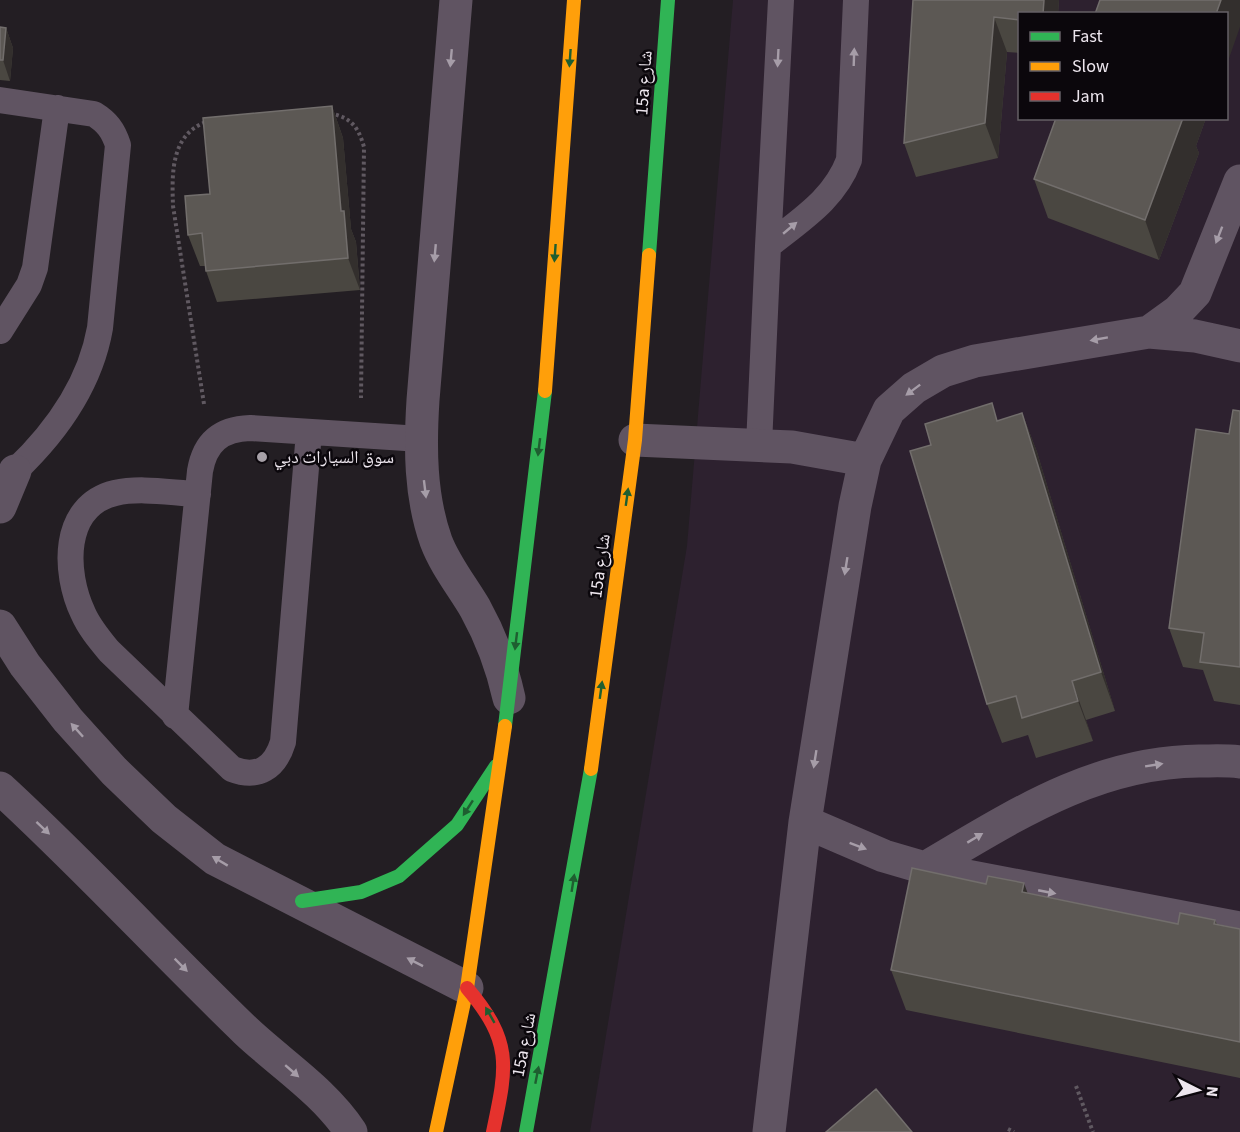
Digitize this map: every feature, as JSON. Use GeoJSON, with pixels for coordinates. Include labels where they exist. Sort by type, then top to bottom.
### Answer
{"type":"FeatureCollection","features":[{"type":"Feature","properties":{"kind":"main road"},"geometry":{"type":"LineString","coordinates":[[436,1132],[467,988],[509,699],[542,429],[574,0]]}},
{"type":"Feature","properties":{"kind":"main road","name":"15a شارع"},"geometry":{"type":"LineString","coordinates":[[526,1132],[586,802],[635,440],[668,0]]}},
{"type":"Feature","properties":{"kind":"main road"},"geometry":{"type":"LineString","coordinates":[[302,901],[361,892],[399,876],[457,825],[500,760]]}},
{"type":"Feature","properties":{"kind":"main road"},"geometry":{"type":"LineString","coordinates":[[467,988],[487,1009],[505,1048],[504,1079],[493,1132]]}},
{"type":"Feature","properties":{"kind":"street"},"geometry":{"type":"LineString","coordinates":[[456,0],[421,439],[424,491],[436,541],[490,637],[502,669],[509,699]]}},
{"type":"Feature","properties":{"kind":"street"},"geometry":{"type":"LineString","coordinates":[[1149,332],[1178,311],[1195,293],[1240,181]]}},
{"type":"Feature","properties":{"kind":"street"},"geometry":{"type":"LineString","coordinates":[[769,1132],[805,822],[855,506],[865,460],[889,411],[914,388],[943,371],[975,361],[1149,332],[1195,336],[1240,346]]}},
{"type":"Feature","properties":{"kind":"street"},"geometry":{"type":"LineString","coordinates":[[635,440],[817,449],[865,460]]}},
{"type":"Feature","properties":{"kind":"street"},"geometry":{"type":"LineString","coordinates":[[0,507],[7,474]]}},
{"type":"Feature","properties":{"kind":"street"},"geometry":{"type":"LineString","coordinates":[[0,626],[25,665],[68,720],[114,771],[164,819],[215,859],[271,890],[302,901],[467,988]]}},
{"type":"Feature","properties":{"kind":"street"},"geometry":{"type":"LineString","coordinates":[[925,868],[1023,810],[1073,786],[1126,770],[1180,761],[1240,762]]}},
{"type":"Feature","properties":{"kind":"street"},"geometry":{"type":"LineString","coordinates":[[0,788],[47,831],[248,1032],[315,1091],[351,1132]]}},
{"type":"Feature","properties":{"kind":"street"},"geometry":{"type":"LineString","coordinates":[[805,822],[874,852],[925,868],[1240,928]]}},
{"type":"Feature","properties":{"kind":"lane"},"geometry":{"type":"LineString","coordinates":[[759,445],[781,0]]}},
{"type":"Feature","properties":{"kind":"lane"},"geometry":{"type":"LineString","coordinates":[[768,246],[831,195],[842,179],[849,160],[856,0]]}},
{"type":"Feature","properties":{"kind":"lane"},"geometry":{"type":"LineString","coordinates":[[0,100],[94,114],[114,132],[118,145],[100,328],[95,357],[84,384],[68,408],[7,474]]}},
{"type":"Feature","properties":{"kind":"lane"},"geometry":{"type":"LineString","coordinates":[[0,331],[29,285],[35,268],[57,108]]}},
{"type":"Feature","properties":{"kind":"lane"},"geometry":{"type":"LineString","coordinates":[[175,716],[202,456],[210,443],[221,434],[235,429],[421,439]]}},
{"type":"Feature","properties":{"kind":"lane"},"geometry":{"type":"LineString","coordinates":[[198,494],[132,491],[114,493],[96,501],[83,514],[74,530],[70,548],[75,591],[94,633],[175,716],[232,769],[245,774],[259,773],[271,766],[279,755],[283,742],[309,432]]}},
{"type":"Feature","properties":{"kind":"path"},"geometry":{"type":"LineString","coordinates":[[319,113],[347,118],[359,131],[364,147],[361,436]]}},
{"type":"Feature","properties":{"kind":"path"},"geometry":{"type":"LineString","coordinates":[[210,443],[173,206],[172,178],[174,156],[184,138],[201,124],[211,120]]}},
{"type":"Feature","properties":{"kind":"path"},"geometry":{"type":"LineString","coordinates":[[1076,1086],[1093,1132]]}},
{"type":"Feature","properties":{"kind":"path"},"geometry":{"type":"LineString","coordinates":[[1008,1128],[1014,1132]]}},
{"type":"Feature","properties":{"kind":"shaded area"},"geometry":{"type":"Polygon","coordinates":[[[733,0],[1240,0],[1240,1132],[590,1132],[687,546],[733,0]]]}},
{"type":"Feature","properties":{"kind":"building"},"geometry":{"type":"Polygon","coordinates":[[[913,0],[1044,0],[1043,12],[1018,12],[1018,20],[994,17],[985,123],[904,143],[913,0]]]}},
{"type":"Feature","properties":{"kind":"building"},"geometry":{"type":"Polygon","coordinates":[[[1100,0],[1221,0],[1217,12],[1096,12],[1100,0]]]}},
{"type":"Feature","properties":{"kind":"building"},"geometry":{"type":"Polygon","coordinates":[[[0,27],[6,28],[3,60],[0,60],[0,27]]]}},
{"type":"Feature","properties":{"kind":"building"},"geometry":{"type":"Polygon","coordinates":[[[332,106],[341,211],[344,211],[348,258],[206,271],[202,233],[188,235],[185,196],[210,194],[203,118],[332,106]]]}},
{"type":"Feature","properties":{"kind":"building"},"geometry":{"type":"Polygon","coordinates":[[[1055,120],[1182,120],[1145,220],[1034,179],[1055,120]]]}},
{"type":"Feature","properties":{"kind":"building"},"geometry":{"type":"Polygon","coordinates":[[[992,403],[997,421],[1022,413],[1101,672],[1072,681],[1078,701],[1022,718],[1016,696],[987,704],[910,451],[931,445],[925,424],[992,403]]]}},
{"type":"Feature","properties":{"kind":"building"},"geometry":{"type":"Polygon","coordinates":[[[1233,410],[1240,411],[1240,667],[1200,662],[1204,633],[1169,628],[1196,429],[1229,434],[1233,410]]]}},
{"type":"Feature","properties":{"kind":"building"},"geometry":{"type":"Polygon","coordinates":[[[912,868],[986,884],[988,876],[1024,883],[1022,892],[1178,924],[1180,913],[1215,920],[1214,924],[1240,929],[1240,1042],[891,970],[912,868]]]}},
{"type":"Feature","properties":{"kind":"building"},"geometry":{"type":"Polygon","coordinates":[[[876,1089],[912,1132],[826,1132],[876,1089]]]}},
{"type":"Feature","properties":{"kind":"traffic: fast"},"geometry":{"type":"LineString","coordinates":[[649,255],[668,0]]}},
{"type":"Feature","properties":{"kind":"traffic: fast"},"geometry":{"type":"LineString","coordinates":[[505,726],[545,391]]}},
{"type":"Feature","properties":{"kind":"traffic: fast"},"geometry":{"type":"LineString","coordinates":[[302,901],[361,892],[399,876],[457,825],[496,766]]}},
{"type":"Feature","properties":{"kind":"traffic: fast"},"geometry":{"type":"LineString","coordinates":[[526,1132],[591,769]]}},
{"type":"Feature","properties":{"kind":"traffic: slow"},"geometry":{"type":"LineString","coordinates":[[545,391],[574,0]]}},
{"type":"Feature","properties":{"kind":"traffic: slow"},"geometry":{"type":"LineString","coordinates":[[591,769],[635,440],[649,255]]}},
{"type":"Feature","properties":{"kind":"traffic: slow"},"geometry":{"type":"LineString","coordinates":[[436,1132],[467,988],[505,726]]}},
{"type":"Feature","properties":{"kind":"traffic: jam"},"geometry":{"type":"LineString","coordinates":[[467,988],[492,1024],[499,1040],[502,1056],[501,1089],[493,1132]]}},
{"type":"Feature","properties":{"kind":"place","name":"سوق السيارات دبي"},"geometry":{"type":"Point","coordinates":[262,457]}}]}
